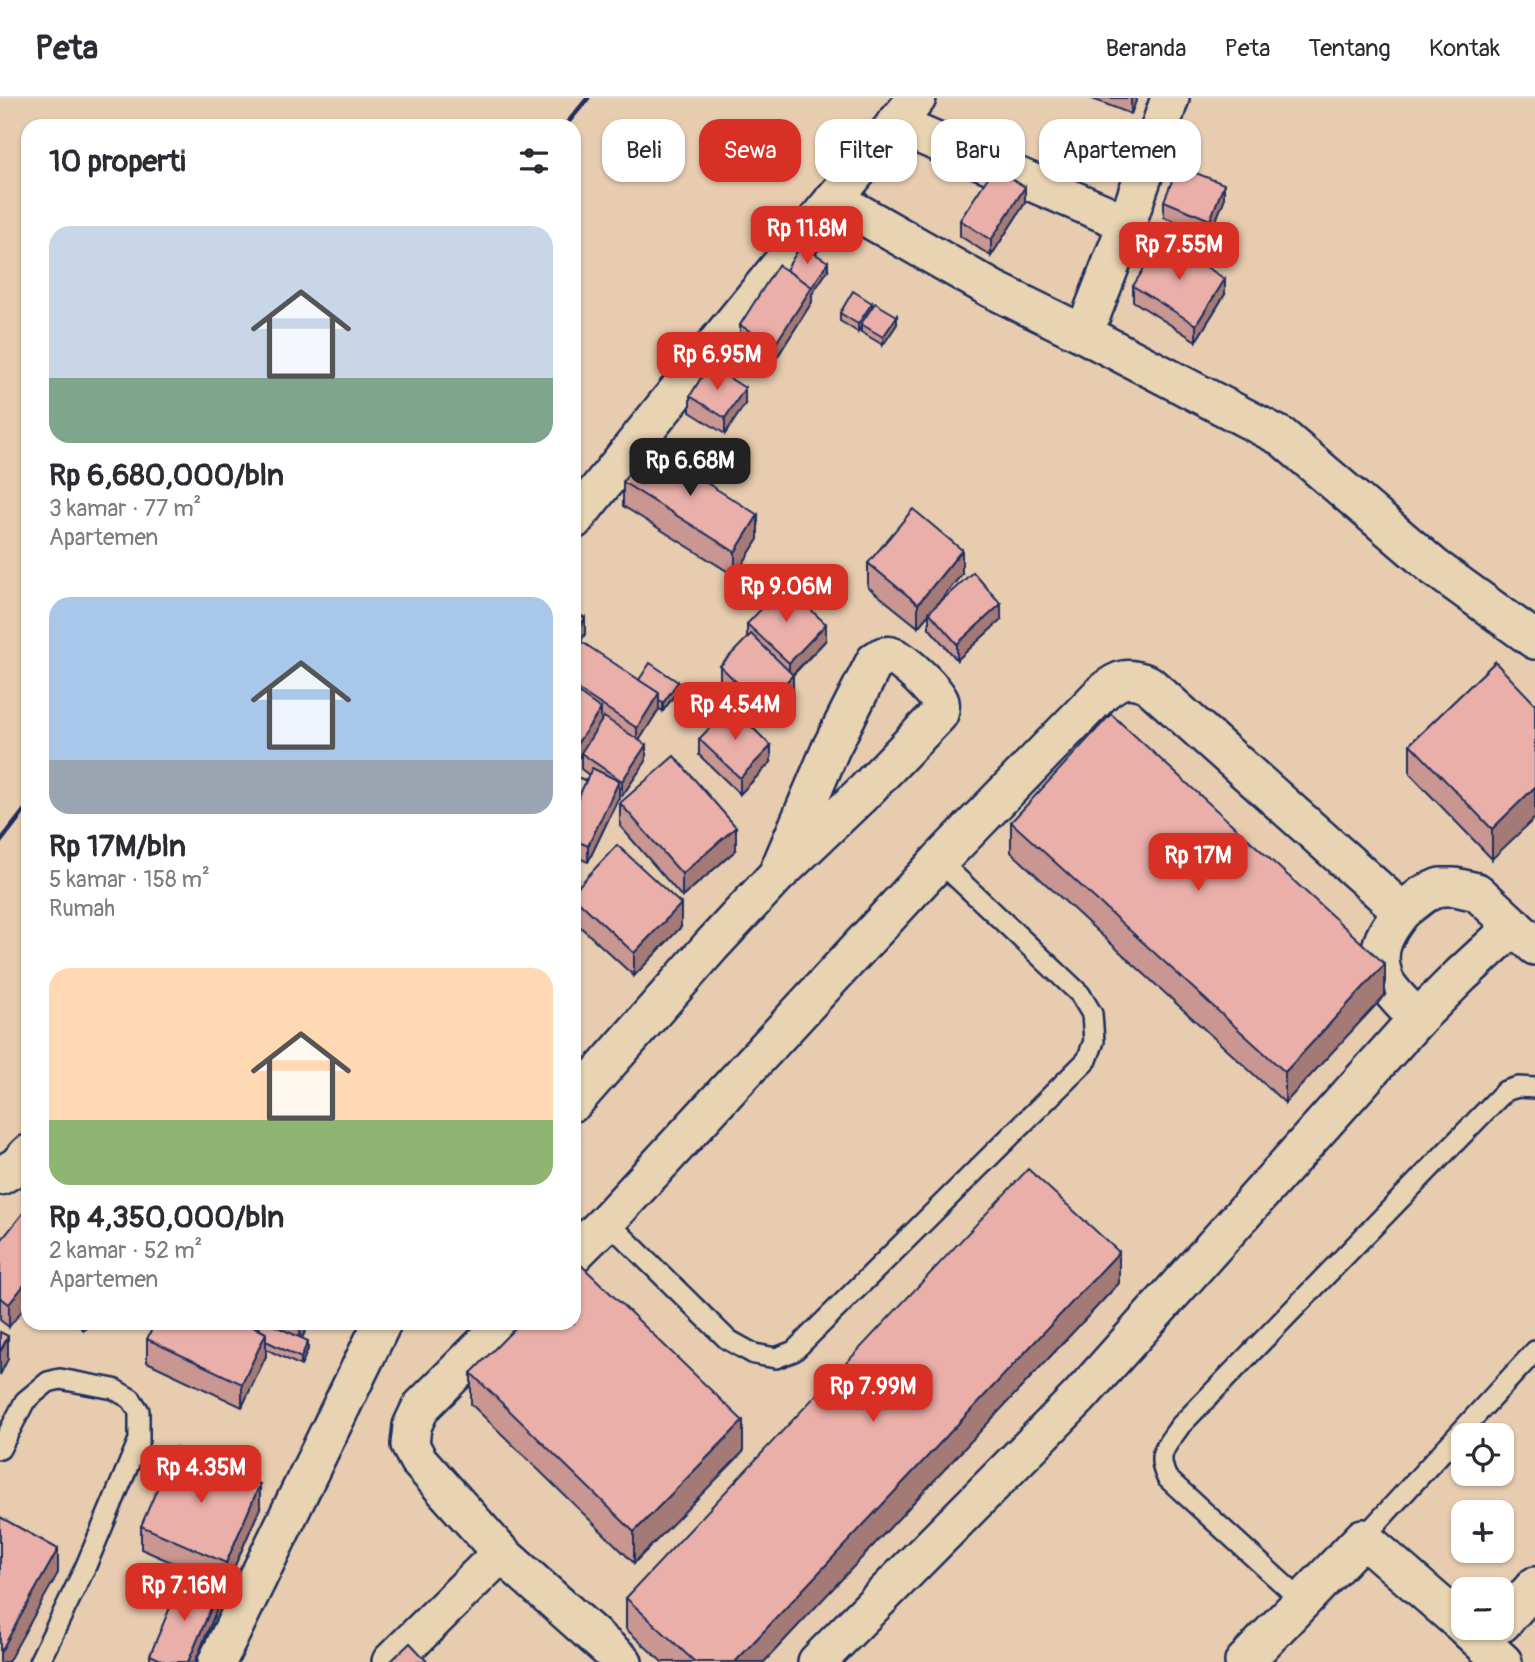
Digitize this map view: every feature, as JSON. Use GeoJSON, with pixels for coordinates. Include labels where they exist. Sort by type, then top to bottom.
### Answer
{"type":"FeatureCollection","features":[{"type":"Feature","properties":{"kind":"street"},"geometry":{"type":"LineString","coordinates":[[1084,334],[1128,223],[1170,98]]}},
{"type":"Feature","properties":{"kind":"street"},"geometry":{"type":"LineString","coordinates":[[581,511],[906,111],[1128,223]]}},
{"type":"Feature","properties":{"kind":"street"},"geometry":{"type":"LineString","coordinates":[[834,199],[992,289],[1282,437],[1434,567],[1535,640]]}},
{"type":"Feature","properties":{"kind":"street"},"geometry":{"type":"LineString","coordinates":[[581,1094],[777,875],[864,792],[939,714],[940,701],[933,691],[901,660],[882,656],[875,661],[831,748],[777,875]]}},
{"type":"Feature","properties":{"kind":"street"},"geometry":{"type":"LineString","coordinates":[[581,1247],[939,861],[1103,692],[1117,681],[1132,678],[1147,684],[1402,911]]}},
{"type":"Feature","properties":{"kind":"street"},"geometry":{"type":"LineString","coordinates":[[817,1662],[1079,1397],[1417,1019],[1461,975],[1524,936],[1476,892],[1440,887],[1424,894],[1402,911],[1382,943],[1379,955],[1386,984],[1417,1019]]}},
{"type":"Feature","properties":{"kind":"street"},"geometry":{"type":"LineString","coordinates":[[217,1662],[379,1330]]}},
{"type":"Feature","properties":{"kind":"street"},"geometry":{"type":"LineString","coordinates":[[498,1330],[421,1407],[412,1426],[410,1445],[418,1460],[501,1553],[624,1662]]}},
{"type":"Feature","properties":{"kind":"street"},"geometry":{"type":"LineString","coordinates":[[1244,1662],[1363,1538],[1451,1612]]}},
{"type":"Feature","properties":{"kind":"street"},"geometry":{"type":"LineString","coordinates":[[391,1662],[501,1553]]}},
{"type":"Feature","properties":{"kind":"street"},"geometry":{"type":"LineString","coordinates":[[1514,1607],[1535,1586]]}},
{"type":"Feature","properties":{"kind":"lane"},"geometry":{"type":"LineString","coordinates":[[607,1221],[727,1339],[754,1354],[776,1358],[794,1351],[1087,1060],[1094,1041],[1092,1014],[1080,994],[939,861]]}},
{"type":"Feature","properties":{"kind":"lane"},"geometry":{"type":"LineString","coordinates":[[1303,1602],[1167,1478],[1161,1455],[1180,1426],[1505,1091],[1518,1087],[1535,1088]]}},
{"type":"Feature","properties":{"kind":"lane"},"geometry":{"type":"LineString","coordinates":[[1363,1538],[1535,1351]]}},
{"type":"Feature","properties":{"kind":"lane"},"geometry":{"type":"LineString","coordinates":[[0,1449],[25,1401],[48,1382],[60,1379],[114,1389],[131,1399],[139,1411],[139,1440],[85,1568],[39,1662]]}},
{"type":"Feature","properties":{"kind":"building"},"geometry":{"type":"Polygon","coordinates":[[[1201,175],[1224,184],[1210,220],[1164,201],[1172,182],[1201,182],[1201,175]]]}},
{"type":"Feature","properties":{"kind":"building"},"geometry":{"type":"Polygon","coordinates":[[[985,182],[1017,182],[1025,187],[991,240],[960,220],[985,182]]]}},
{"type":"Feature","properties":{"kind":"building"},"geometry":{"type":"Polygon","coordinates":[[[1163,239],[1225,279],[1196,325],[1133,286],[1163,239]]]}},
{"type":"Feature","properties":{"kind":"building"},"geometry":{"type":"Polygon","coordinates":[[[801,245],[828,262],[812,287],[786,270],[801,245]]]}},
{"type":"Feature","properties":{"kind":"building"},"geometry":{"type":"Polygon","coordinates":[[[778,265],[812,287],[774,346],[740,325],[778,265]]]}},
{"type":"Feature","properties":{"kind":"building"},"geometry":{"type":"Polygon","coordinates":[[[853,291],[872,303],[858,324],[840,313],[853,291]]]}},
{"type":"Feature","properties":{"kind":"building"},"geometry":{"type":"Polygon","coordinates":[[[875,303],[897,316],[883,337],[861,324],[875,303]]]}},
{"type":"Feature","properties":{"kind":"building"},"geometry":{"type":"Polygon","coordinates":[[[709,365],[745,388],[725,418],[690,396],[709,365]]]}},
{"type":"Feature","properties":{"kind":"building"},"geometry":{"type":"Polygon","coordinates":[[[646,445],[758,515],[735,552],[623,482],[646,445]]]}},
{"type":"Feature","properties":{"kind":"building"},"geometry":{"type":"Polygon","coordinates":[[[913,509],[962,550],[918,604],[868,563],[913,509]]]}},
{"type":"Feature","properties":{"kind":"building"},"geometry":{"type":"Polygon","coordinates":[[[973,572],[1001,604],[957,644],[929,612],[973,572]]]}},
{"type":"Feature","properties":{"kind":"building"},"geometry":{"type":"Polygon","coordinates":[[[784,585],[826,624],[789,663],[747,624],[784,585]]]}},
{"type":"Feature","properties":{"kind":"building"},"geometry":{"type":"Polygon","coordinates":[[[751,634],[793,675],[762,707],[720,666],[751,634]]]}},
{"type":"Feature","properties":{"kind":"building"},"geometry":{"type":"Polygon","coordinates":[[[581,641],[659,693],[637,728],[581,692],[581,641]]]}},
{"type":"Feature","properties":{"kind":"building"},"geometry":{"type":"Polygon","coordinates":[[[1495,662],[1535,704],[1535,787],[1492,829],[1410,744],[1495,662]]]}},
{"type":"Feature","properties":{"kind":"building"},"geometry":{"type":"Polygon","coordinates":[[[650,663],[678,682],[663,703],[659,701],[659,693],[639,680],[650,663]]]}},
{"type":"Feature","properties":{"kind":"building"},"geometry":{"type":"Polygon","coordinates":[[[581,695],[601,709],[581,738],[581,695]]]}},
{"type":"Feature","properties":{"kind":"building"},"geometry":{"type":"Polygon","coordinates":[[[731,706],[771,746],[740,778],[699,739],[731,706]]]}},
{"type":"Feature","properties":{"kind":"building"},"geometry":{"type":"Polygon","coordinates":[[[1111,714],[1385,964],[1285,1072],[1011,822],[1111,714]]]}},
{"type":"Feature","properties":{"kind":"building"},"geometry":{"type":"Polygon","coordinates":[[[604,717],[646,745],[622,781],[581,753],[604,717]]]}},
{"type":"Feature","properties":{"kind":"building"},"geometry":{"type":"Polygon","coordinates":[[[674,756],[736,827],[682,874],[620,803],[674,756]]]}},
{"type":"Feature","properties":{"kind":"building"},"geometry":{"type":"Polygon","coordinates":[[[592,768],[619,781],[588,846],[581,843],[581,792],[592,768]]]}},
{"type":"Feature","properties":{"kind":"building"},"geometry":{"type":"Polygon","coordinates":[[[617,845],[681,904],[634,953],[581,904],[581,884],[617,845]]]}},
{"type":"Feature","properties":{"kind":"building"},"geometry":{"type":"Polygon","coordinates":[[[1028,1169],[1119,1252],[735,1662],[695,1662],[626,1598],[1028,1169]]]}},
{"type":"Feature","properties":{"kind":"building"},"geometry":{"type":"Polygon","coordinates":[[[21,1216],[21,1289],[9,1304],[0,1297],[0,1242],[21,1216]]]}},
{"type":"Feature","properties":{"kind":"building"},"geometry":{"type":"Polygon","coordinates":[[[581,1265],[743,1421],[634,1532],[471,1373],[513,1330],[581,1330],[581,1265]]]}},
{"type":"Feature","properties":{"kind":"building"},"geometry":{"type":"Polygon","coordinates":[[[152,1330],[260,1330],[266,1333],[242,1384],[147,1339],[152,1330]]]}},
{"type":"Feature","properties":{"kind":"building"},"geometry":{"type":"Polygon","coordinates":[[[261,1330],[284,1330],[308,1341],[301,1358],[266,1341],[266,1333],[261,1330]]]}},
{"type":"Feature","properties":{"kind":"building"},"geometry":{"type":"Polygon","coordinates":[[[0,1332],[8,1336],[0,1352],[0,1332]]]}},
{"type":"Feature","properties":{"kind":"building"},"geometry":{"type":"Polygon","coordinates":[[[175,1447],[260,1484],[226,1563],[141,1526],[175,1447]]]}},
{"type":"Feature","properties":{"kind":"building"},"geometry":{"type":"Polygon","coordinates":[[[0,1517],[58,1549],[0,1653],[0,1517]]]}},
{"type":"Feature","properties":{"kind":"building"},"geometry":{"type":"Polygon","coordinates":[[[182,1579],[217,1594],[188,1662],[166,1662],[150,1655],[182,1579]]]}},
{"type":"Feature","properties":{"kind":"building"},"geometry":{"type":"Polygon","coordinates":[[[410,1643],[428,1662],[390,1662],[410,1643]]]}},
{"type":"Feature","properties":{"kind":"railway"},"geometry":{"type":"LineString","coordinates":[[571,119],[588,98]]}},
{"type":"Feature","properties":{"kind":"railway"},"geometry":{"type":"LineString","coordinates":[[0,842],[21,815]]}}]}
